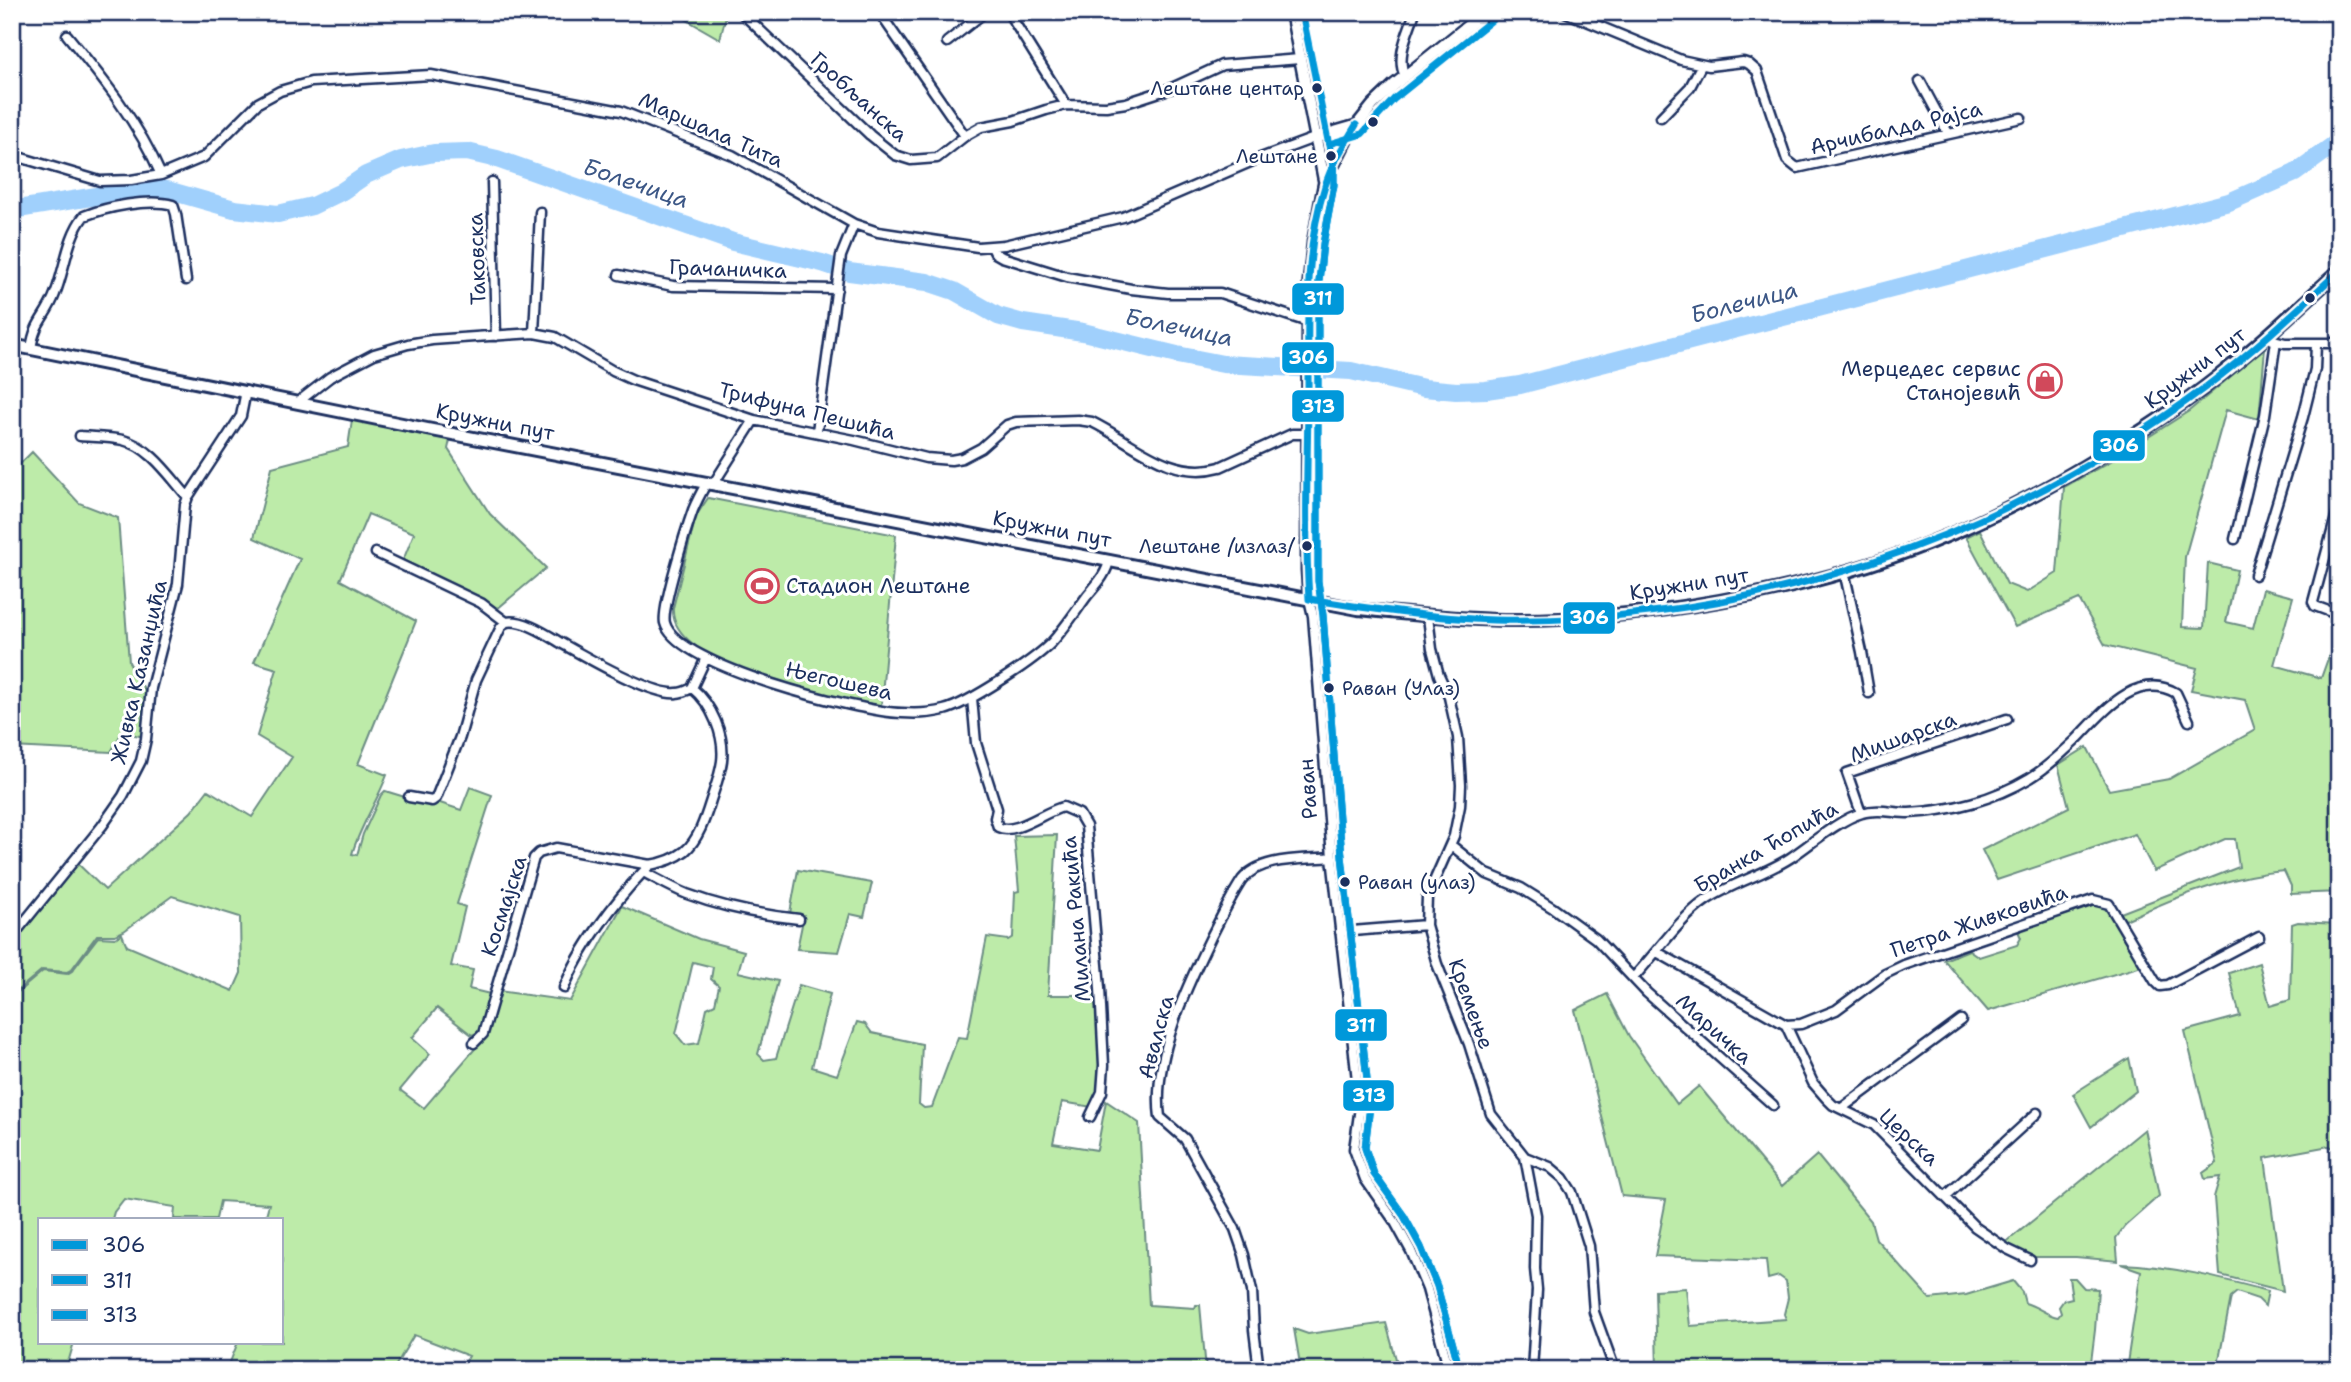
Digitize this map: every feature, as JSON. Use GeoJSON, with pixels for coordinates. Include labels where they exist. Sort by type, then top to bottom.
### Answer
{"type":"FeatureCollection","features":[{"type":"Feature","properties":{"kind":"main road","name":"Кружни пут"},"geometry":{"type":"LineString","coordinates":[[12,345],[428,429],[1358,609],[1428,617],[1540,619],[1652,611],[1756,593],[1844,571],[1927,544],[2055,484],[2116,448],[2272,339],[2339,271]]}},
{"type":"Feature","properties":{"kind":"street","name":"Гробљанска"},"geometry":{"type":"LineString","coordinates":[[741,12],[870,135],[895,155],[911,160],[930,160],[981,127],[1013,121],[1066,105],[1106,106],[1126,103],[1172,88],[1222,65],[1300,59]]}},
{"type":"Feature","properties":{"kind":"street"},"geometry":{"type":"LineString","coordinates":[[879,12],[965,136]]}},
{"type":"Feature","properties":{"kind":"street"},"geometry":{"type":"LineString","coordinates":[[947,42],[985,12]]}},
{"type":"Feature","properties":{"kind":"street"},"geometry":{"type":"LineString","coordinates":[[1008,12],[1066,105]]}},
{"type":"Feature","properties":{"kind":"street","name":"Раван"},"geometry":{"type":"LineString","coordinates":[[1290,12],[1317,137],[1324,184]]}},
{"type":"Feature","properties":{"kind":"street"},"geometry":{"type":"LineString","coordinates":[[1405,76],[1401,64],[1402,54],[1415,12]]}},
{"type":"Feature","properties":{"kind":"street"},"geometry":{"type":"LineString","coordinates":[[1317,137],[1356,125],[1373,105],[1405,76],[1485,12]]}},
{"type":"Feature","properties":{"kind":"street","name":"Арчибалда Рајса"},"geometry":{"type":"LineString","coordinates":[[1565,12],[1646,47],[1701,66],[1735,62],[1749,64],[1754,68],[1787,160],[1797,168],[2021,118]]}},
{"type":"Feature","properties":{"kind":"street"},"geometry":{"type":"LineString","coordinates":[[67,35],[112,90],[146,142],[161,175]]}},
{"type":"Feature","properties":{"kind":"street"},"geometry":{"type":"LineString","coordinates":[[1661,117],[1690,87],[1701,66]]}},
{"type":"Feature","properties":{"kind":"street","name":"Маршала Тита"},"geometry":{"type":"LineString","coordinates":[[12,155],[100,181],[161,175],[204,157],[258,103],[280,91],[311,82],[431,75],[609,107],[639,116],[732,155],[854,224],[871,230],[963,246],[992,247],[1124,217],[1266,155],[1317,137]]}},
{"type":"Feature","properties":{"kind":"street"},"geometry":{"type":"LineString","coordinates":[[1920,80],[1948,133]]}},
{"type":"Feature","properties":{"kind":"street","name":"Раван"},"geometry":{"type":"LineString","coordinates":[[1356,125],[1342,145],[1324,184],[1313,242],[1308,290],[1309,599],[1313,616],[1332,857],[1360,1107],[1354,1149],[1365,1179],[1395,1222],[1411,1251],[1427,1289],[1449,1370]]}},
{"type":"Feature","properties":{"kind":"street","name":"Таковска"},"geometry":{"type":"LineString","coordinates":[[492,181],[496,336]]}},
{"type":"Feature","properties":{"kind":"street"},"geometry":{"type":"LineString","coordinates":[[31,349],[34,329],[56,293],[74,234],[83,216],[142,203],[160,202],[173,205],[186,280]]}},
{"type":"Feature","properties":{"kind":"street"},"geometry":{"type":"LineString","coordinates":[[534,333],[540,212]]}},
{"type":"Feature","properties":{"kind":"street"},"geometry":{"type":"LineString","coordinates":[[817,431],[840,263],[854,224]]}},
{"type":"Feature","properties":{"kind":"street"},"geometry":{"type":"LineString","coordinates":[[992,247],[995,253],[1002,257],[1067,277],[1168,293],[1220,293],[1308,322]]}},
{"type":"Feature","properties":{"kind":"street","name":"Грачаничка"},"geometry":{"type":"LineString","coordinates":[[619,275],[695,288],[836,289]]}},
{"type":"Feature","properties":{"kind":"street","name":"Трифуна Пешића"},"geometry":{"type":"LineString","coordinates":[[298,402],[330,377],[373,354],[422,341],[534,333],[555,337],[613,371],[634,380],[754,420],[817,431],[926,458],[951,460],[972,453],[1011,423],[1086,421],[1102,427],[1163,464],[1190,470],[1209,470],[1292,434],[1307,434]]}},
{"type":"Feature","properties":{"kind":"street"},"geometry":{"type":"LineString","coordinates":[[2235,539],[2266,415],[2272,339],[2316,344],[2339,343]]}},
{"type":"Feature","properties":{"kind":"street"},"geometry":{"type":"LineString","coordinates":[[2255,575],[2304,417],[2315,369],[2316,344]]}},
{"type":"Feature","properties":{"kind":"street","name":"Живка Казанџића"},"geometry":{"type":"LineString","coordinates":[[12,937],[102,826],[123,796],[141,761],[151,688],[178,584],[184,512],[188,497],[242,416],[246,391]]}},
{"type":"Feature","properties":{"kind":"street","name":"Његошева"},"geometry":{"type":"LineString","coordinates":[[754,420],[694,510],[664,617],[668,630],[694,652],[706,658],[810,696],[882,711],[902,713],[944,710],[972,698],[1051,643],[1103,575],[1109,560]]}},
{"type":"Feature","properties":{"kind":"street"},"geometry":{"type":"LineString","coordinates":[[80,436],[123,440],[137,445],[151,456],[188,497]]}},
{"type":"Feature","properties":{"kind":"street"},"geometry":{"type":"LineString","coordinates":[[2339,506],[2313,602],[2315,606],[2339,615]]}},
{"type":"Feature","properties":{"kind":"street"},"geometry":{"type":"LineString","coordinates":[[376,554],[481,603],[506,622],[513,621],[545,633],[629,679],[668,693],[676,694],[692,688],[706,658]]}},
{"type":"Feature","properties":{"kind":"street"},"geometry":{"type":"LineString","coordinates":[[1844,571],[1869,693]]}},
{"type":"Feature","properties":{"kind":"street","name":"Кремење"},"geometry":{"type":"LineString","coordinates":[[1428,617],[1432,649],[1439,675],[1450,697],[1459,747],[1460,806],[1451,845],[1427,897],[1426,925],[1437,964],[1469,1044],[1491,1114],[1525,1157],[1550,1167],[1563,1178],[1572,1192],[1590,1247],[1594,1312],[1615,1370]]}},
{"type":"Feature","properties":{"kind":"street"},"geometry":{"type":"LineString","coordinates":[[409,797],[432,801],[436,798],[460,737],[476,680],[506,622]]}},
{"type":"Feature","properties":{"kind":"street"},"geometry":{"type":"LineString","coordinates":[[564,988],[575,965],[625,890],[650,865],[678,856],[693,842],[706,816],[720,770],[722,749],[714,717],[699,693],[692,688]]}},
{"type":"Feature","properties":{"kind":"street","name":"Бранка Ћопића"},"geometry":{"type":"LineString","coordinates":[[1657,952],[1689,915],[1708,899],[1786,860],[1861,813],[1929,812],[1981,800],[2010,789],[2049,766],[2116,700],[2144,688],[2162,688],[2176,693],[2189,721]]}},
{"type":"Feature","properties":{"kind":"street","name":"Милана Ракића"},"geometry":{"type":"LineString","coordinates":[[972,698],[976,743],[997,809],[995,818],[998,827],[1006,830],[1016,827],[1063,807],[1079,814],[1086,826],[1104,1065],[1102,1092],[1090,1116]]}},
{"type":"Feature","properties":{"kind":"street","name":"Мишарска"},"geometry":{"type":"LineString","coordinates":[[1861,813],[1847,773],[2007,719]]}},
{"type":"Feature","properties":{"kind":"street"},"geometry":{"type":"LineString","coordinates":[[1451,845],[1487,874],[1521,888],[1553,908],[1595,939],[1633,978],[1657,952],[1786,1025]]}},
{"type":"Feature","properties":{"kind":"street","name":"Космајска"},"geometry":{"type":"LineString","coordinates":[[474,1043],[483,1034],[534,858],[539,853],[555,848],[650,865]]}},
{"type":"Feature","properties":{"kind":"street","name":"Авалска"},"geometry":{"type":"LineString","coordinates":[[1259,1370],[1252,1291],[1235,1229],[1185,1139],[1160,1117],[1159,1090],[1169,1042],[1190,979],[1242,880],[1251,871],[1266,865],[1332,857]]}},
{"type":"Feature","properties":{"kind":"street"},"geometry":{"type":"LineString","coordinates":[[643,872],[685,893],[728,907],[799,919]]}},
{"type":"Feature","properties":{"kind":"street","name":"Петра Живковића"},"geometry":{"type":"LineString","coordinates":[[1786,1025],[1801,1024],[1836,1010],[1897,968],[2093,900],[2109,904],[2160,985],[2168,985],[2259,937]]}},
{"type":"Feature","properties":{"kind":"street"},"geometry":{"type":"LineString","coordinates":[[1340,932],[1426,925]]}},
{"type":"Feature","properties":{"kind":"street","name":"Маричка"},"geometry":{"type":"LineString","coordinates":[[1633,978],[1773,1105]]}},
{"type":"Feature","properties":{"kind":"street"},"geometry":{"type":"LineString","coordinates":[[1842,1108],[1961,1020]]}},
{"type":"Feature","properties":{"kind":"street","name":"Церска"},"geometry":{"type":"LineString","coordinates":[[1786,1025],[1813,1083],[1833,1105],[1874,1125],[1975,1227],[2007,1249],[2030,1260]]}},
{"type":"Feature","properties":{"kind":"street"},"geometry":{"type":"LineString","coordinates":[[1946,1196],[2037,1113]]}},
{"type":"Feature","properties":{"kind":"street"},"geometry":{"type":"LineString","coordinates":[[1525,1157],[1536,1215],[1537,1290],[1532,1370]]}},
{"type":"Feature","properties":{"kind":"green space"},"geometry":{"type":"Polygon","coordinates":[[[673,12],[727,12],[720,39],[673,12]]]}},
{"type":"Feature","properties":{"kind":"green space"},"geometry":{"type":"Polygon","coordinates":[[[2265,348],[2259,419],[2226,410],[2185,557],[2182,627],[2204,628],[2208,563],[2237,570],[2226,622],[2253,628],[2263,589],[2293,597],[2274,665],[2321,678],[2339,628],[2339,892],[2291,894],[2291,886],[2284,871],[2264,873],[2202,889],[2123,921],[2118,914],[2239,867],[2235,839],[2225,839],[2154,871],[2135,834],[1997,880],[1982,850],[2069,807],[2058,765],[2087,747],[2109,790],[2169,779],[2255,730],[2245,700],[2191,690],[2197,668],[2105,645],[2079,599],[2015,627],[1966,537],[1980,530],[2007,584],[2027,592],[2057,573],[2064,487],[2111,461],[2189,411],[2265,348]]]}},
{"type":"Feature","properties":{"kind":"green space"},"geometry":{"type":"Polygon","coordinates":[[[352,420],[450,440],[448,449],[490,514],[546,568],[497,609],[402,563],[414,533],[368,514],[340,580],[416,621],[358,764],[387,775],[352,854],[357,855],[363,834],[385,791],[408,798],[434,801],[461,810],[470,787],[492,795],[457,904],[465,907],[451,966],[473,970],[469,989],[490,994],[479,1032],[472,1035],[437,1008],[412,1038],[430,1054],[400,1090],[424,1108],[486,1036],[499,991],[570,1001],[622,906],[699,939],[744,951],[738,972],[778,981],[758,1054],[764,1060],[776,1058],[799,985],[830,994],[812,1067],[837,1075],[857,1022],[865,1024],[872,1033],[922,1044],[919,1104],[924,1108],[932,1107],[958,1037],[967,1038],[987,937],[1008,940],[1013,937],[1015,892],[1019,891],[1014,836],[1057,835],[1048,995],[1099,995],[1101,1084],[1092,1107],[1062,1102],[1053,1143],[1097,1150],[1106,1101],[1139,1123],[1149,1305],[1195,1308],[1200,1305],[1206,1370],[1156,1370],[1140,1360],[1134,1370],[1083,1370],[1080,1367],[1077,1370],[461,1370],[469,1356],[414,1335],[393,1370],[227,1370],[237,1344],[284,1344],[284,1218],[265,1218],[269,1204],[220,1201],[216,1218],[174,1218],[175,1207],[124,1199],[112,1218],[38,1218],[38,1344],[73,1344],[66,1370],[12,1370],[12,997],[43,971],[67,974],[72,971],[98,937],[115,938],[122,934],[127,946],[233,991],[241,973],[240,917],[172,896],[124,931],[115,935],[97,935],[71,970],[42,970],[12,995],[12,940],[76,862],[105,890],[191,812],[208,790],[252,817],[292,757],[257,736],[277,669],[254,662],[300,559],[254,538],[272,467],[348,447],[352,420]],[[693,962],[676,1034],[685,1045],[699,1043],[707,1008],[715,1004],[719,986],[711,979],[713,967],[693,962]]]}},
{"type":"Feature","properties":{"kind":"green space"},"geometry":{"type":"Polygon","coordinates":[[[32,452],[79,503],[118,518],[129,662],[149,698],[144,737],[122,732],[111,752],[12,747],[12,463],[18,466],[32,452]]]}},
{"type":"Feature","properties":{"kind":"green space"},"geometry":{"type":"Polygon","coordinates":[[[708,498],[896,535],[881,706],[829,696],[759,676],[725,663],[697,647],[679,629],[673,608],[696,516],[708,498]]]}},
{"type":"Feature","properties":{"kind":"green space"},"geometry":{"type":"Polygon","coordinates":[[[798,870],[872,883],[864,917],[850,914],[839,952],[797,949],[804,915],[790,913],[798,870]]]}},
{"type":"Feature","properties":{"kind":"green space"},"geometry":{"type":"Polygon","coordinates":[[[2092,902],[2110,911],[2142,963],[2139,967],[1988,1011],[1944,960],[1969,950],[1979,957],[2017,945],[2021,938],[2018,931],[2092,902]]]}},
{"type":"Feature","properties":{"kind":"green space"},"geometry":{"type":"Polygon","coordinates":[[[2292,924],[2339,924],[2339,1150],[2329,1146],[2265,1158],[2283,1291],[2220,1275],[2214,1197],[2220,1177],[2205,1179],[2203,1173],[2217,1163],[2185,1031],[2240,1016],[2229,973],[2259,963],[2270,1006],[2290,1000],[2292,924]]]}},
{"type":"Feature","properties":{"kind":"green space"},"geometry":{"type":"Polygon","coordinates":[[[1607,994],[1629,1036],[1677,1104],[1699,1086],[1782,1186],[1817,1155],[1871,1221],[1876,1239],[1930,1299],[1966,1295],[2013,1281],[2022,1292],[2025,1303],[2058,1317],[2061,1313],[2059,1307],[2064,1300],[2072,1298],[2069,1278],[2075,1278],[2084,1288],[2098,1289],[2090,1370],[1657,1370],[1655,1290],[1686,1288],[1690,1326],[1786,1319],[1786,1281],[1779,1276],[1768,1279],[1766,1260],[1655,1256],[1666,1200],[1622,1196],[1575,1010],[1607,994]]]}},
{"type":"Feature","properties":{"kind":"green space"},"geometry":{"type":"Polygon","coordinates":[[[2129,1058],[2136,1091],[2091,1127],[2073,1094],[2129,1058]]]}},
{"type":"Feature","properties":{"kind":"green space"},"geometry":{"type":"Polygon","coordinates":[[[2145,1129],[2159,1196],[2125,1226],[2116,1238],[2118,1261],[2032,1257],[2004,1244],[2145,1129]]]}},
{"type":"Feature","properties":{"kind":"green space"},"geometry":{"type":"Polygon","coordinates":[[[2121,1264],[2177,1270],[2268,1291],[2265,1306],[2258,1299],[2237,1292],[2231,1297],[2217,1370],[2126,1370],[2141,1271],[2121,1264]]]}},
{"type":"Feature","properties":{"kind":"green space"},"geometry":{"type":"Polygon","coordinates":[[[1386,1323],[1399,1370],[1301,1370],[1294,1329],[1308,1334],[1386,1323]]]}},
{"type":"Feature","properties":{"kind":"waterway","name":"Болечица"},"geometry":{"type":"LineString","coordinates":[[12,210],[139,189],[167,190],[234,209],[278,214],[312,206],[341,192],[366,175],[401,160],[434,153],[467,152],[497,159],[733,242],[849,272],[927,282],[954,291],[998,316],[1023,323],[1083,332],[1223,364],[1351,371],[1424,388],[1456,391],[1520,385],[2229,202],[2295,173],[2339,141]]}},
{"type":"Feature","properties":{"kind":"transit line","name":"313"},"geometry":{"type":"LineString","coordinates":[[1302,12],[1334,170],[1318,291],[1318,581],[1342,856],[1370,1106],[1365,1148],[1374,1174],[1404,1216],[1421,1247],[1437,1286],[1459,1367]]}},
{"type":"Feature","properties":{"kind":"transit line","name":"311"},"geometry":{"type":"LineString","coordinates":[[1459,1367],[1437,1286],[1421,1247],[1404,1216],[1374,1174],[1365,1148],[1370,1106],[1342,856],[1318,581],[1318,291],[1334,185],[1329,144],[1362,134],[1394,99],[1492,20]]}},
{"type":"Feature","properties":{"kind":"transit line","name":"306"},"geometry":{"type":"LineString","coordinates":[[1309,599],[1307,504],[1310,268],[1325,186],[1356,125]]}},
{"type":"Feature","properties":{"kind":"transit line","name":"306"},"geometry":{"type":"LineString","coordinates":[[1309,599],[1471,619],[1590,618],[1685,607],[1779,589],[1870,563],[1959,529],[2045,488],[2128,440],[2224,373],[2339,271]]}},
{"type":"Feature","properties":{"kind":"place","name":"Лештане центар"},"geometry":{"type":"Point","coordinates":[1317,88]}},
{"type":"Feature","properties":{"kind":"place","name":"Лештане"},"geometry":{"type":"Point","coordinates":[1331,156]}},
{"type":"Feature","properties":{"kind":"place","name":"Мерцедес сервис Станојевић"},"geometry":{"type":"Point","coordinates":[2045,381]}},
{"type":"Feature","properties":{"kind":"place","name":"Лештане /излаз/"},"geometry":{"type":"Point","coordinates":[1307,546]}},
{"type":"Feature","properties":{"kind":"place","name":"Стадион Лештане"},"geometry":{"type":"Point","coordinates":[762,586]}},
{"type":"Feature","properties":{"kind":"place","name":"Раван (Улаз)"},"geometry":{"type":"Point","coordinates":[1329,688]}},
{"type":"Feature","properties":{"kind":"place","name":"Раван (улаз)"},"geometry":{"type":"Point","coordinates":[1345,882]}}]}
